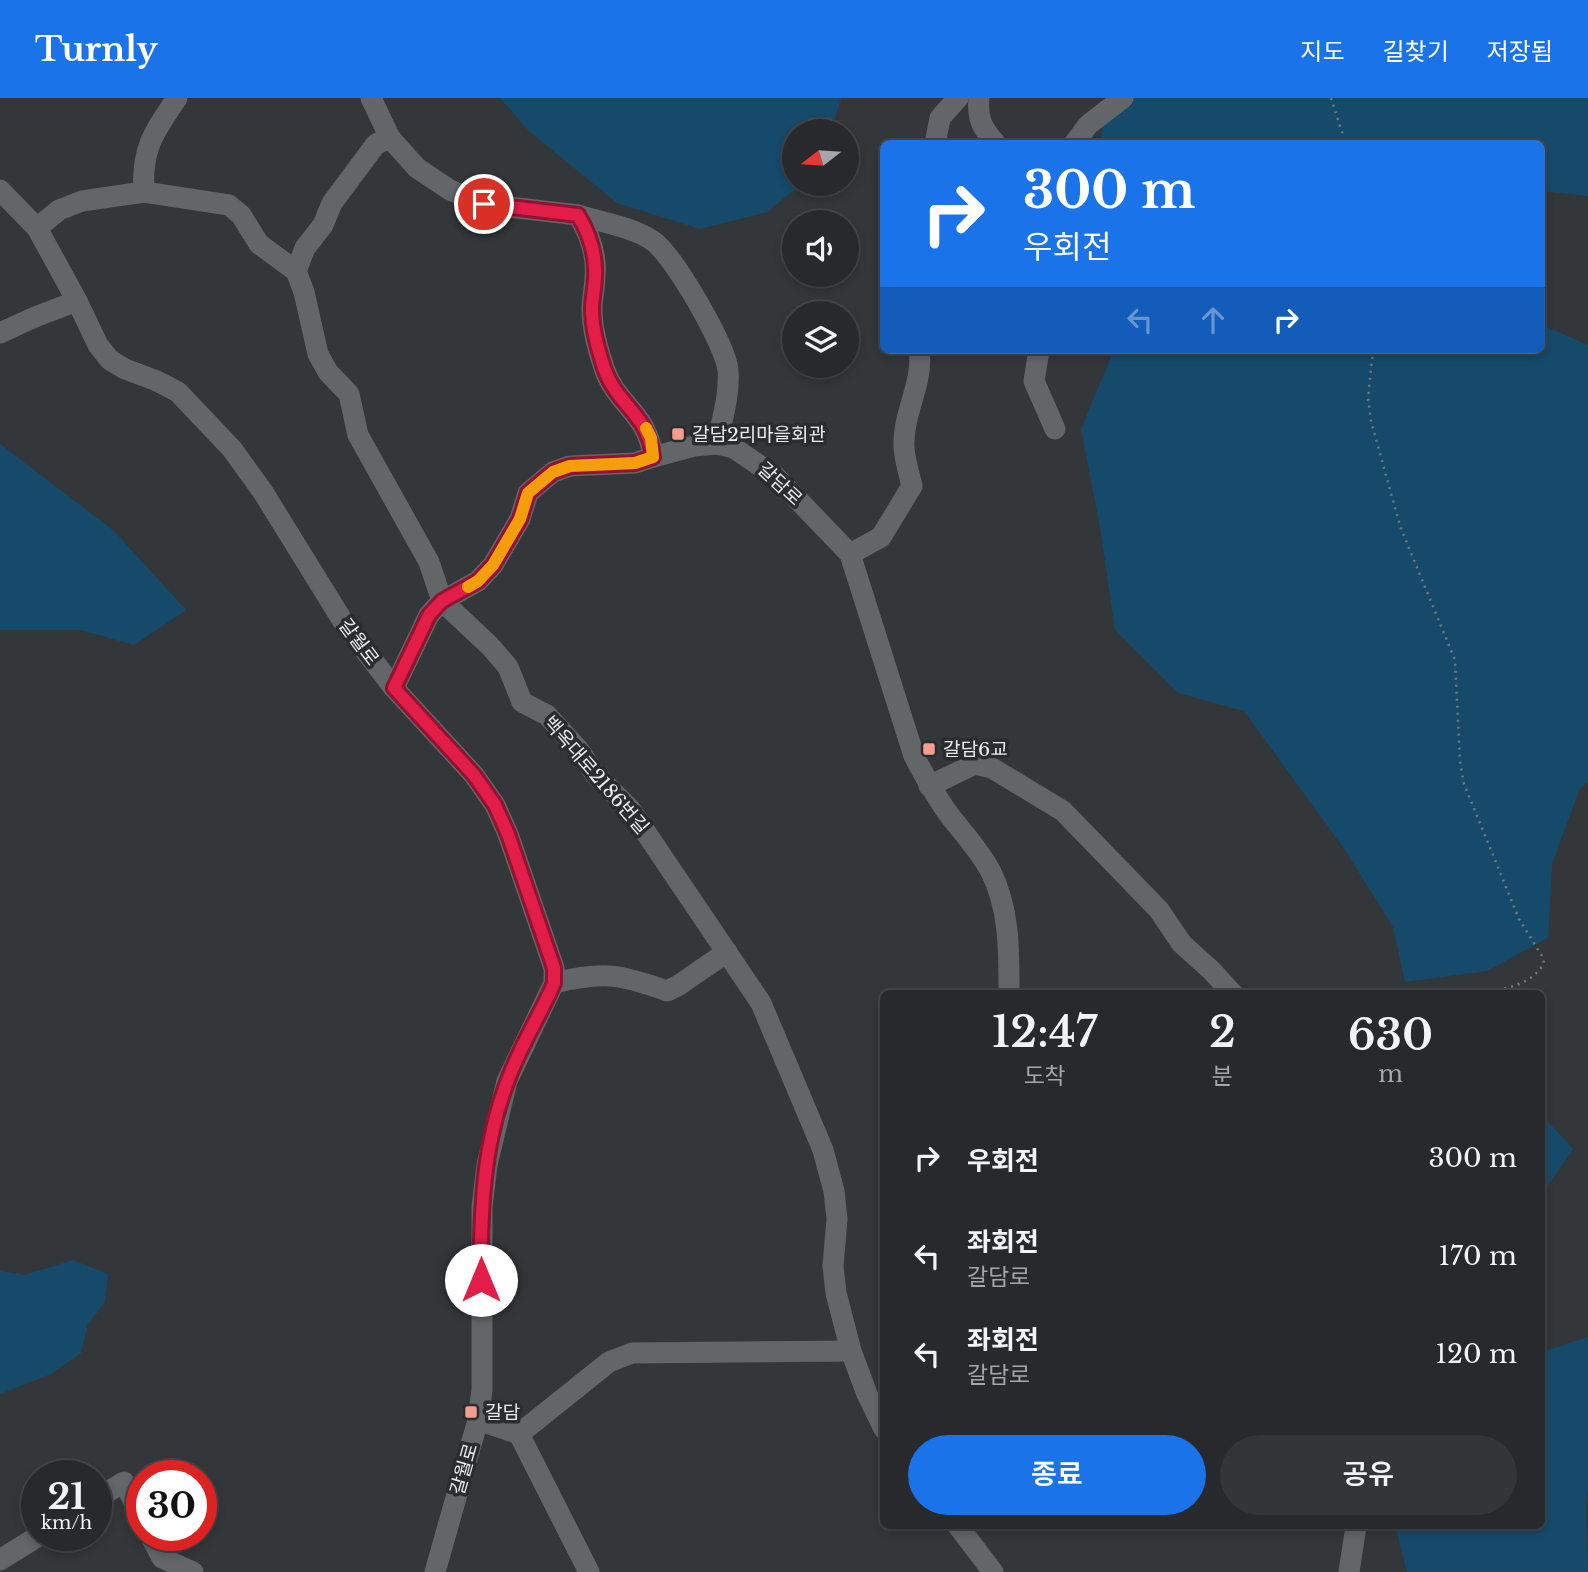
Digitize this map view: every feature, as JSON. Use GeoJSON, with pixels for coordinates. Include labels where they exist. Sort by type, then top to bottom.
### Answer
{"type":"FeatureCollection","features":[{"type":"Feature","properties":{"kind":"street"},"geometry":{"type":"LineString","coordinates":[[144,192],[142,169],[152,136],[177,98]]}},
{"type":"Feature","properties":{"kind":"street"},"geometry":{"type":"LineString","coordinates":[[370,98],[390,138],[416,168],[450,190],[484,204],[578,215],[628,230],[653,241],[670,258],[717,337],[727,365],[729,383],[717,444],[694,446],[635,463],[570,466],[553,472],[528,493],[520,519],[493,565],[478,581],[442,601],[429,615],[394,688]]}},
{"type":"Feature","properties":{"kind":"street"},"geometry":{"type":"LineString","coordinates":[[937,140],[940,118],[958,98]]}},
{"type":"Feature","properties":{"kind":"street"},"geometry":{"type":"LineString","coordinates":[[979,98],[978,115],[992,140]]}},
{"type":"Feature","properties":{"kind":"street"},"geometry":{"type":"LineString","coordinates":[[1077,140],[1088,125],[1123,98]]}},
{"type":"Feature","properties":{"kind":"street"},"geometry":{"type":"LineString","coordinates":[[37,228],[58,209],[82,201],[144,192],[229,205],[241,215],[260,244],[296,271],[305,248],[323,225],[332,202],[376,144],[390,138]]}},
{"type":"Feature","properties":{"kind":"street","name":"갈월로"},"geometry":{"type":"LineString","coordinates":[[0,190],[37,228],[77,300],[98,345],[110,360],[178,392],[232,449],[263,492],[344,622],[394,688],[474,775],[495,805],[508,834],[550,955],[554,968],[554,983],[507,1081],[487,1165],[481,1207],[482,1390],[478,1420],[435,1572]]}},
{"type":"Feature","properties":{"kind":"street"},"geometry":{"type":"LineString","coordinates":[[578,215],[594,250],[596,274],[592,309],[599,352],[617,393],[643,422],[651,438],[653,457]]}},
{"type":"Feature","properties":{"kind":"street","name":"백옥대로2186번길"},"geometry":{"type":"LineString","coordinates":[[296,271],[304,292],[318,354],[328,372],[349,394],[358,435],[429,562],[442,601],[490,646],[508,667],[522,702],[547,715],[578,749],[595,774],[630,809],[761,1003],[823,1150],[834,1191],[837,1219],[833,1266],[836,1293],[851,1351],[880,1421]]}},
{"type":"Feature","properties":{"kind":"street"},"geometry":{"type":"LineString","coordinates":[[0,333],[77,300]]}},
{"type":"Feature","properties":{"kind":"street"},"geometry":{"type":"LineString","coordinates":[[850,554],[881,537],[912,486],[904,447],[910,407],[921,365],[920,354]]}},
{"type":"Feature","properties":{"kind":"street"},"geometry":{"type":"LineString","coordinates":[[1037,354],[1034,381],[1055,429]]}},
{"type":"Feature","properties":{"kind":"street","name":"갈담로"},"geometry":{"type":"LineString","coordinates":[[717,444],[734,448],[775,476],[850,554],[914,756],[929,786],[974,844],[992,874],[1003,908],[1008,936],[1009,990]]}},
{"type":"Feature","properties":{"kind":"street"},"geometry":{"type":"LineString","coordinates":[[929,786],[975,764],[992,768],[1063,811],[1159,910],[1182,944],[1229,990]]}},
{"type":"Feature","properties":{"kind":"street"},"geometry":{"type":"LineString","coordinates":[[554,983],[604,974],[628,977],[667,991],[727,952]]}},
{"type":"Feature","properties":{"kind":"street"},"geometry":{"type":"LineString","coordinates":[[519,1434],[609,1362],[632,1353],[851,1351]]}},
{"type":"Feature","properties":{"kind":"street"},"geometry":{"type":"LineString","coordinates":[[478,1420],[519,1434],[589,1572]]}},
{"type":"Feature","properties":{"kind":"street"},"geometry":{"type":"LineString","coordinates":[[112,1489],[124,1482],[126,1486]]}},
{"type":"Feature","properties":{"kind":"street"},"geometry":{"type":"LineString","coordinates":[[960,1529],[993,1572]]}},
{"type":"Feature","properties":{"kind":"street"},"geometry":{"type":"LineString","coordinates":[[1349,1572],[1356,1529]]}},
{"type":"Feature","properties":{"kind":"street"},"geometry":{"type":"LineString","coordinates":[[0,1560],[21,1547]]}},
{"type":"Feature","properties":{"kind":"street"},"geometry":{"type":"LineString","coordinates":[[158,1551],[162,1558],[194,1572]]}},
{"type":"Feature","properties":{"kind":"path"},"geometry":{"type":"LineString","coordinates":[[1331,98],[1343,140]]}},
{"type":"Feature","properties":{"kind":"path"},"geometry":{"type":"LineString","coordinates":[[1373,354],[1368,398],[1370,421],[1400,526],[1455,660],[1460,762],[1464,785],[1519,919],[1544,963],[1536,974],[1521,984],[1495,990]]}},
{"type":"Feature","properties":{"kind":"shaded area"},"geometry":{"type":"Polygon","coordinates":[[[500,98],[841,98],[835,119],[782,119],[782,196],[787,196],[767,212],[700,229],[617,203],[529,131],[500,98]]]}},
{"type":"Feature","properties":{"kind":"shaded area"},"geometry":{"type":"Polygon","coordinates":[[[1107,98],[1588,98],[1588,196],[1545,191],[1545,140],[1101,140],[1107,98]]]}},
{"type":"Feature","properties":{"kind":"shaded area"},"geometry":{"type":"Polygon","coordinates":[[[1545,326],[1588,345],[1588,782],[1580,788],[1552,864],[1548,938],[1487,971],[1405,982],[1393,927],[1345,850],[1244,711],[1178,693],[1115,630],[1100,527],[1081,429],[1112,354],[1545,354],[1545,326]]]}},
{"type":"Feature","properties":{"kind":"shaded area"},"geometry":{"type":"Polygon","coordinates":[[[0,444],[114,531],[186,610],[134,645],[80,630],[0,630],[0,444]]]}},
{"type":"Feature","properties":{"kind":"shaded area"},"geometry":{"type":"Polygon","coordinates":[[[1545,1118],[1573,1149],[1545,1190],[1545,1118]]]}},
{"type":"Feature","properties":{"kind":"shaded area"},"geometry":{"type":"Polygon","coordinates":[[[73,1260],[108,1274],[105,1302],[88,1324],[81,1353],[51,1374],[0,1394],[0,1271],[25,1275],[73,1260]]]}},
{"type":"Feature","properties":{"kind":"shaded area"},"geometry":{"type":"Polygon","coordinates":[[[1588,1337],[1588,1572],[1407,1572],[1396,1529],[1545,1529],[1545,1351],[1588,1337]]]}},
{"type":"Feature","properties":{"kind":"slow traffic"},"geometry":{"type":"LineString","coordinates":[[468,587],[478,581],[493,565],[520,519],[528,493],[553,472],[570,466],[635,463],[653,457],[651,438],[646,428]]}},
{"type":"Feature","properties":{"kind":"place","name":"갈담2리마을회관"},"geometry":{"type":"Point","coordinates":[678,434]}},
{"type":"Feature","properties":{"kind":"place","name":"갈담6교"},"geometry":{"type":"Point","coordinates":[929,749]}},
{"type":"Feature","properties":{"kind":"place","name":"갈담"},"geometry":{"type":"Point","coordinates":[471,1412]}},
{"type":"Feature","properties":{"kind":"route"},"geometry":{"type":"LineString","coordinates":[[481,1280],[481,1207],[495,1123],[507,1081],[554,983],[554,968],[508,834],[495,805],[474,775],[394,688],[429,615],[442,601],[478,581],[493,565],[520,519],[528,493],[553,472],[570,466],[635,463],[653,457],[651,438],[643,422],[617,393],[596,342],[592,309],[596,274],[594,250],[578,215],[484,204]]}}]}
